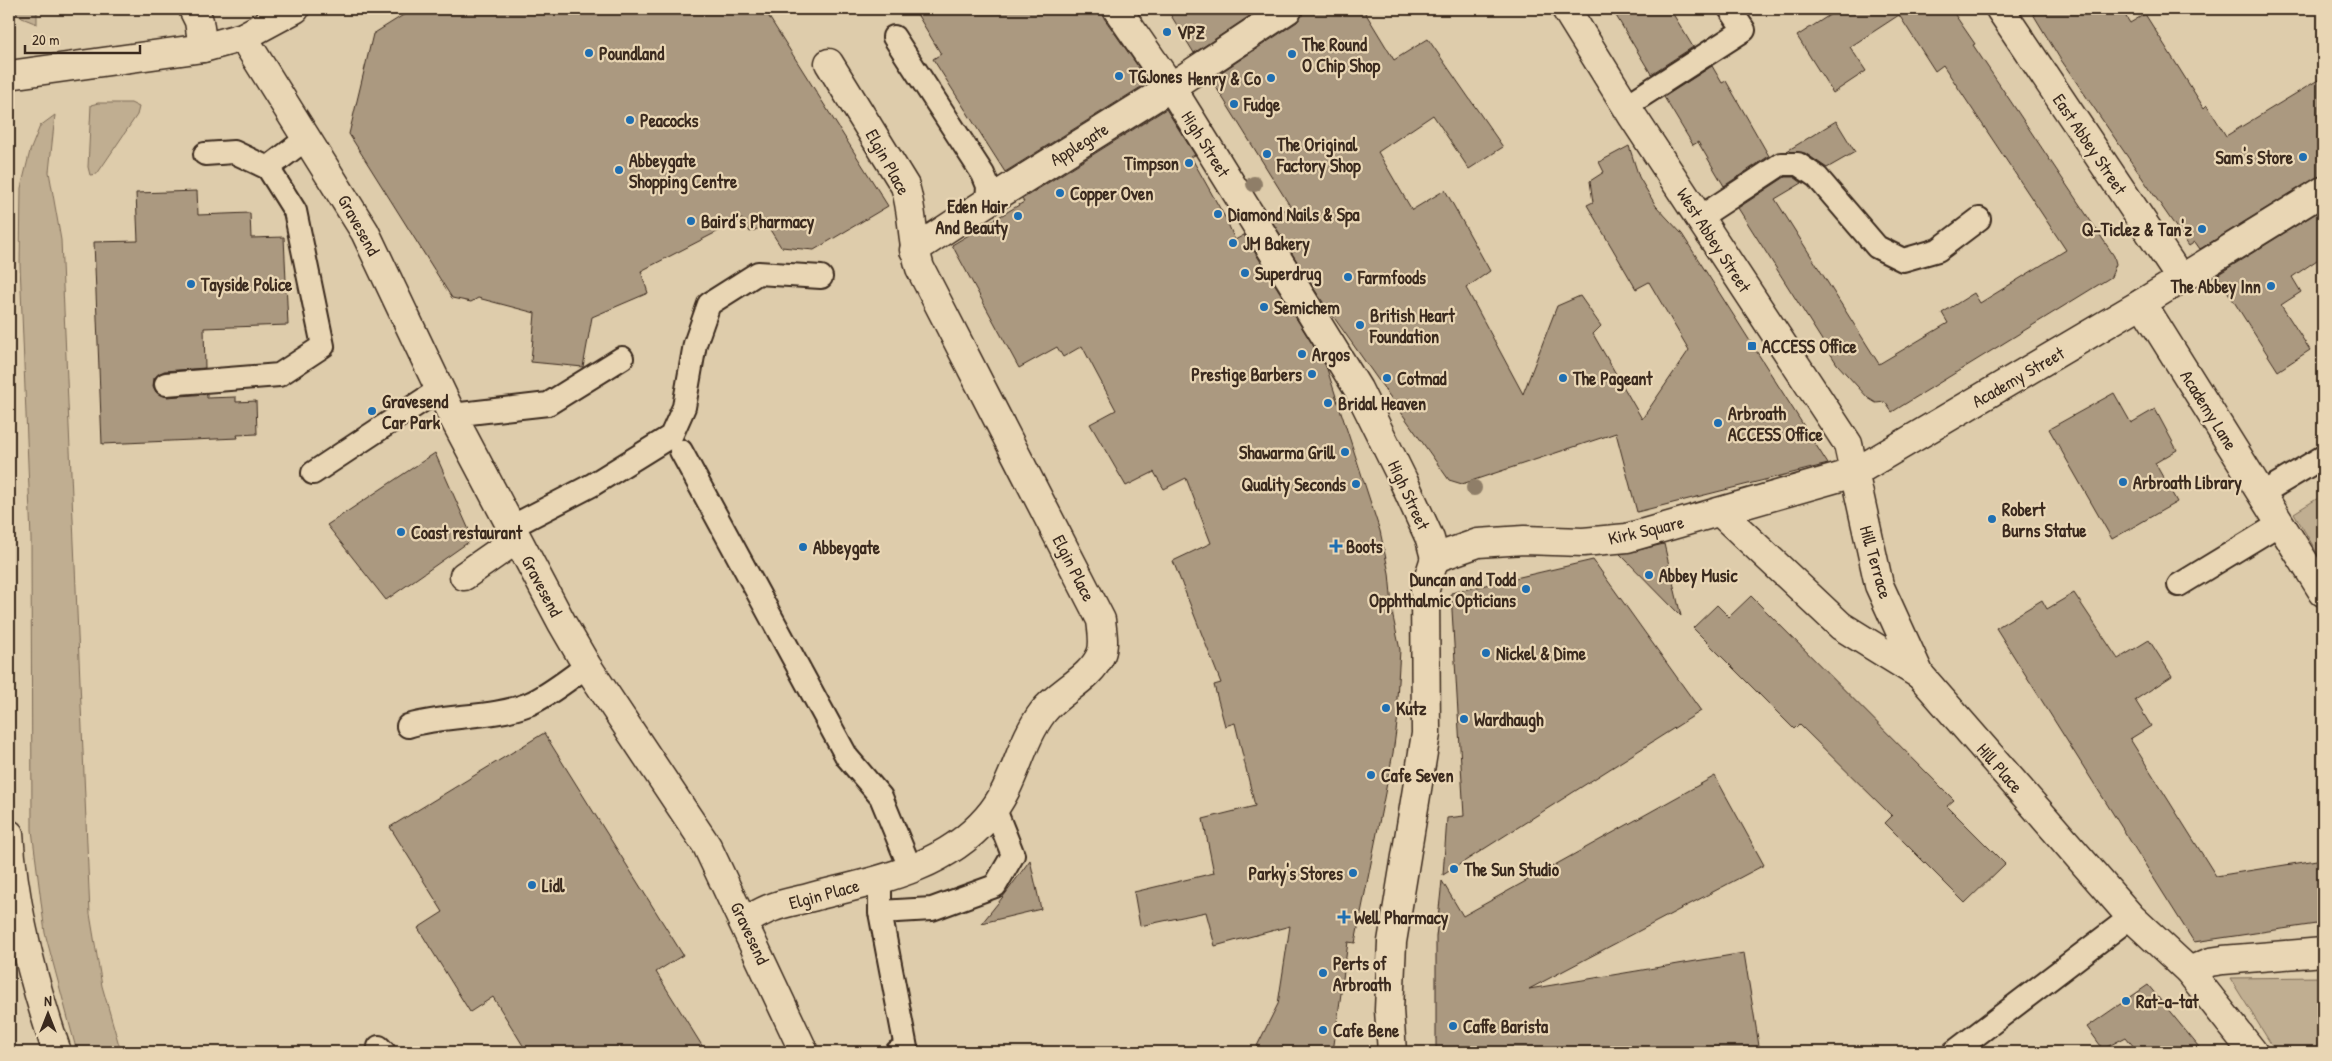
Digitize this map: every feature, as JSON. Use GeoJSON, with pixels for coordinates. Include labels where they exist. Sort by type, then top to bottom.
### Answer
{"type":"FeatureCollection","features":[{"type":"Feature","properties":{"kind":"street"},"geometry":{"type":"LineString","coordinates":[[192,9],[199,21],[203,48]]}},
{"type":"Feature","properties":{"kind":"street"},"geometry":{"type":"LineString","coordinates":[[9,75],[203,48],[243,37],[295,9]]}},
{"type":"Feature","properties":{"kind":"street","name":"High Street"},"geometry":{"type":"LineString","coordinates":[[1117,9],[1171,87],[1358,388],[1407,488],[1430,539],[1435,558]]}},
{"type":"Feature","properties":{"kind":"street","name":"Applegate"},"geometry":{"type":"LineString","coordinates":[[914,250],[1171,87],[1288,9]]}},
{"type":"Feature","properties":{"kind":"street","name":"West Abbey Street"},"geometry":{"type":"LineString","coordinates":[[1566,9],[1626,106],[1848,444],[1854,473]]}},
{"type":"Feature","properties":{"kind":"street","name":"East Abbey Street"},"geometry":{"type":"LineString","coordinates":[[2000,9],[2180,279]]}},
{"type":"Feature","properties":{"kind":"street","name":"Gravesend"},"geometry":{"type":"LineString","coordinates":[[243,37],[365,232],[452,415],[587,666],[707,846],[804,1052]]}},
{"type":"Feature","properties":{"kind":"street","name":"Elgin Place"},"geometry":{"type":"LineString","coordinates":[[744,922],[771,908],[912,870],[940,857],[968,839],[1008,790],[1034,724],[1053,699],[1077,682],[1093,666],[1102,653],[1101,620],[920,268],[914,250],[912,207],[905,186],[830,63]]}},
{"type":"Feature","properties":{"kind":"street","name":"Academy Street"},"geometry":{"type":"LineString","coordinates":[[1854,473],[2142,303],[2323,191]]}},
{"type":"Feature","properties":{"kind":"street","name":"Academy Lane"},"geometry":{"type":"LineString","coordinates":[[2142,303],[2323,592]]}},
{"type":"Feature","properties":{"kind":"street","name":"Kirk Square"},"geometry":{"type":"LineString","coordinates":[[1435,558],[1478,543],[1524,540],[1582,542],[1627,538],[1854,473]]}},
{"type":"Feature","properties":{"kind":"street","name":"Hill Terrace"},"geometry":{"type":"LineString","coordinates":[[1854,473],[1879,585],[1920,675]]}},
{"type":"Feature","properties":{"kind":"street","name":"Hill Place"},"geometry":{"type":"LineString","coordinates":[[1720,512],[1842,626],[1920,675],[2131,918],[2189,971],[2252,1052]]}},
{"type":"Feature","properties":{"kind":"street"},"geometry":{"type":"LineString","coordinates":[[464,576],[514,533]]}},
{"type":"Feature","properties":{"kind":"street"},"geometry":{"type":"LineString","coordinates":[[1392,1052],[1389,1010],[1392,942],[1426,734],[1425,589],[1435,558]]}},
{"type":"Feature","properties":{"kind":"street"},"geometry":{"type":"LineString","coordinates":[[9,834],[11,866],[36,988],[57,1052]]}},
{"type":"Feature","properties":{"kind":"street"},"geometry":{"type":"LineString","coordinates":[[2189,971],[2216,961],[2323,952]]}},
{"type":"Feature","properties":{"kind":"lane"},"geometry":{"type":"LineString","coordinates":[[1626,106],[1744,30],[1730,9]]}},
{"type":"Feature","properties":{"kind":"lane"},"geometry":{"type":"LineString","coordinates":[[894,37],[984,174],[988,186],[987,202]]}},
{"type":"Feature","properties":{"kind":"lane"},"geometry":{"type":"LineString","coordinates":[[268,168],[307,138]]}},
{"type":"Feature","properties":{"kind":"lane"},"geometry":{"type":"LineString","coordinates":[[166,384],[279,375],[323,346],[296,211],[268,168],[234,152],[205,154]]}},
{"type":"Feature","properties":{"kind":"lane"},"geometry":{"type":"LineString","coordinates":[[1699,218],[1781,164],[1798,164],[1817,177],[1878,246],[1902,260],[1938,250],[1979,219]]}},
{"type":"Feature","properties":{"kind":"lane"},"geometry":{"type":"LineString","coordinates":[[514,533],[670,436],[684,407],[695,344],[709,304],[758,273],[821,277]]}},
{"type":"Feature","properties":{"kind":"lane"},"geometry":{"type":"LineString","coordinates":[[452,415],[548,404],[622,358]]}},
{"type":"Feature","properties":{"kind":"lane"},"geometry":{"type":"LineString","coordinates":[[313,473],[440,388]]}},
{"type":"Feature","properties":{"kind":"lane"},"geometry":{"type":"LineString","coordinates":[[681,451],[847,757],[881,797],[912,870]]}},
{"type":"Feature","properties":{"kind":"lane"},"geometry":{"type":"LineString","coordinates":[[2261,494],[2323,457]]}},
{"type":"Feature","properties":{"kind":"lane"},"geometry":{"type":"LineString","coordinates":[[2180,585],[2281,524]]}},
{"type":"Feature","properties":{"kind":"lane"},"geometry":{"type":"LineString","coordinates":[[408,726],[422,722],[490,714],[530,703],[587,666]]}},
{"type":"Feature","properties":{"kind":"lane"},"geometry":{"type":"LineString","coordinates":[[880,912],[932,908],[995,886],[1013,855],[994,808]]}},
{"type":"Feature","properties":{"kind":"lane"},"geometry":{"type":"LineString","coordinates":[[880,878],[880,912],[906,1048],[897,1052]]}},
{"type":"Feature","properties":{"kind":"lane"},"geometry":{"type":"LineString","coordinates":[[1954,1052],[2131,918]]}},
{"type":"Feature","properties":{"kind":"shaded area"},"geometry":{"type":"Polygon","coordinates":[[[11,9],[37,9],[37,24],[22,18],[11,9]]]}},
{"type":"Feature","properties":{"kind":"shaded area"},"geometry":{"type":"Polygon","coordinates":[[[98,103],[131,103],[139,107],[137,115],[97,174],[90,175],[88,167],[91,105],[98,103]]]}},
{"type":"Feature","properties":{"kind":"shaded area"},"geometry":{"type":"Polygon","coordinates":[[[55,115],[49,172],[61,240],[90,914],[102,986],[121,1052],[77,1052],[45,933],[32,830],[31,539],[20,264],[21,188],[30,151],[40,126],[55,115]]]}},
{"type":"Feature","properties":{"kind":"shaded area"},"geometry":{"type":"Polygon","coordinates":[[[2323,495],[2323,563],[2294,513],[2323,495]]]}},
{"type":"Feature","properties":{"kind":"shaded area"},"geometry":{"type":"Polygon","coordinates":[[[2323,977],[2323,1052],[2276,1052],[2230,978],[2323,977]]]}},
{"type":"Feature","properties":{"kind":"building","name":"Abbeygate Shopping Centre"},"geometry":{"type":"Polygon","coordinates":[[[413,9],[764,9],[888,206],[814,250],[781,247],[767,225],[750,232],[742,219],[641,271],[648,293],[592,317],[583,367],[531,362],[535,313],[478,298],[471,302],[452,298],[349,134],[373,34],[413,9]]]}},
{"type":"Feature","properties":{"kind":"building"},"geometry":{"type":"Polygon","coordinates":[[[914,9],[1102,9],[1104,18],[1149,82],[1005,172],[933,59],[941,54],[914,9]]]}},
{"type":"Feature","properties":{"kind":"building"},"geometry":{"type":"Polygon","coordinates":[[[1167,9],[1260,9],[1194,53],[1167,9]]]}},
{"type":"Feature","properties":{"kind":"building"},"geometry":{"type":"Polygon","coordinates":[[[1304,9],[1363,9],[1394,60],[1428,39],[1503,147],[1469,169],[1433,115],[1378,152],[1412,210],[1445,190],[1490,271],[1466,288],[1523,394],[1557,306],[1580,296],[1601,326],[1593,334],[1642,419],[1689,350],[1649,282],[1636,289],[1587,205],[1593,202],[1590,181],[1604,172],[1599,162],[1629,146],[1639,177],[1656,206],[1682,234],[1828,464],[1637,512],[1616,433],[1462,484],[1449,480],[1318,295],[1270,218],[1290,206],[1211,79],[1297,22],[1302,16],[1304,9]]]}},
{"type":"Feature","properties":{"kind":"building"},"geometry":{"type":"Polygon","coordinates":[[[1612,9],[1670,9],[1693,47],[1651,74],[1612,9]]]}},
{"type":"Feature","properties":{"kind":"building"},"geometry":{"type":"Polygon","coordinates":[[[1839,9],[1951,9],[2114,256],[2116,264],[2111,277],[1892,412],[1885,402],[1876,403],[1868,398],[1837,364],[1738,208],[1785,177],[1794,177],[1802,183],[1775,199],[1879,364],[1948,323],[1942,313],[1974,293],[1980,303],[2066,250],[1943,65],[1935,71],[1899,15],[1850,47],[1866,71],[1833,93],[1797,36],[1839,9]]]}},
{"type":"Feature","properties":{"kind":"building"},"geometry":{"type":"Polygon","coordinates":[[[2030,9],[2121,9],[2130,23],[2145,14],[2204,108],[2207,105],[2226,136],[2323,77],[2323,175],[2315,178],[2200,249],[2195,242],[2189,246],[2059,57],[2030,9]]]}},
{"type":"Feature","properties":{"kind":"building"},"geometry":{"type":"Polygon","coordinates":[[[1712,66],[1722,83],[1726,81],[1769,156],[1724,186],[1698,142],[1693,145],[1664,97],[1712,66]]]}},
{"type":"Feature","properties":{"kind":"building"},"geometry":{"type":"Polygon","coordinates":[[[1166,109],[1195,155],[1191,157],[1226,219],[1235,240],[1244,235],[1326,366],[1380,531],[1389,573],[1393,617],[1400,650],[1397,698],[1398,716],[1393,753],[1355,943],[1348,942],[1333,1052],[1254,1052],[1278,1004],[1290,926],[1215,946],[1206,912],[1140,926],[1134,892],[1214,873],[1203,819],[1255,806],[1235,723],[1225,726],[1214,685],[1221,683],[1173,561],[1211,543],[1186,478],[1164,489],[1154,472],[1126,486],[1090,424],[1116,410],[1082,346],[1063,357],[1057,347],[1019,368],[952,245],[1024,202],[1022,199],[1166,109]]]}},
{"type":"Feature","properties":{"kind":"building"},"geometry":{"type":"Polygon","coordinates":[[[1836,121],[1855,152],[1827,168],[1805,153],[1787,151],[1836,121]]]}},
{"type":"Feature","properties":{"kind":"building","name":"Tayside Police"},"geometry":{"type":"Polygon","coordinates":[[[197,191],[198,215],[250,213],[251,238],[284,237],[288,325],[204,328],[205,368],[164,371],[154,378],[153,386],[156,392],[167,397],[207,394],[207,398],[236,397],[236,402],[256,401],[257,434],[237,435],[238,438],[102,444],[94,242],[138,241],[136,193],[197,191]]]}},
{"type":"Feature","properties":{"kind":"building"},"geometry":{"type":"Polygon","coordinates":[[[2323,209],[2323,256],[2292,277],[2301,292],[2281,305],[2310,350],[2278,371],[2217,275],[2323,209]]]}},
{"type":"Feature","properties":{"kind":"building","name":"Arbroath Library"},"geometry":{"type":"Polygon","coordinates":[[[2114,393],[2131,423],[2155,409],[2177,450],[2155,463],[2177,502],[2112,539],[2049,429],[2114,393]]]}},
{"type":"Feature","properties":{"kind":"building","name":"Coast restaurant"},"geometry":{"type":"Polygon","coordinates":[[[435,453],[473,539],[386,600],[327,525],[435,453]]]}},
{"type":"Feature","properties":{"kind":"building"},"geometry":{"type":"Polygon","coordinates":[[[1664,544],[1681,616],[1620,554],[1664,544]]]}},
{"type":"Feature","properties":{"kind":"building"},"geometry":{"type":"Polygon","coordinates":[[[1593,560],[1701,711],[1443,875],[1447,818],[1464,816],[1451,593],[1593,560]]]}},
{"type":"Feature","properties":{"kind":"building"},"geometry":{"type":"Polygon","coordinates":[[[2074,593],[2118,659],[2149,640],[2172,676],[2135,700],[2151,726],[2130,739],[2216,876],[2323,859],[2323,923],[2194,942],[1996,628],[2042,600],[2047,609],[2074,593]]]}},
{"type":"Feature","properties":{"kind":"building"},"geometry":{"type":"Polygon","coordinates":[[[1751,596],[1954,800],[1947,806],[2005,864],[1965,903],[1885,823],[1892,816],[1799,724],[1794,729],[1693,628],[1717,605],[1729,617],[1751,596]]]}},
{"type":"Feature","properties":{"kind":"building","name":"Lidl"},"geometry":{"type":"Polygon","coordinates":[[[544,733],[683,955],[656,972],[706,1052],[527,1052],[493,997],[470,1012],[418,928],[443,912],[390,827],[544,733]]]}},
{"type":"Feature","properties":{"kind":"building"},"geometry":{"type":"Polygon","coordinates":[[[1715,776],[1764,865],[1529,989],[1744,953],[1760,1052],[1436,1052],[1436,937],[1442,881],[1463,916],[1715,776]]]}},
{"type":"Feature","properties":{"kind":"building"},"geometry":{"type":"Polygon","coordinates":[[[1030,860],[1041,909],[982,923],[1006,893],[1030,860]]]}},
{"type":"Feature","properties":{"kind":"building"},"geometry":{"type":"Polygon","coordinates":[[[2148,985],[2203,1052],[2138,1052],[2126,1037],[2103,1049],[2087,1027],[2148,985]]]}},
{"type":"Feature","properties":{"kind":"place","name":"VPZ"},"geometry":{"type":"Point","coordinates":[1167,32]}},
{"type":"Feature","properties":{"kind":"place","name":"Poundland"},"geometry":{"type":"Point","coordinates":[589,53]}},
{"type":"Feature","properties":{"kind":"place","name":"The Round O Chip Shop"},"geometry":{"type":"Point","coordinates":[1292,54]}},
{"type":"Feature","properties":{"kind":"place","name":"TGJones"},"geometry":{"type":"Point","coordinates":[1119,76]}},
{"type":"Feature","properties":{"kind":"place","name":"Henry & Co"},"geometry":{"type":"Point","coordinates":[1271,78]}},
{"type":"Feature","properties":{"kind":"place","name":"Fudge"},"geometry":{"type":"Point","coordinates":[1234,104]}},
{"type":"Feature","properties":{"kind":"place","name":"Peacocks"},"geometry":{"type":"Point","coordinates":[630,120]}},
{"type":"Feature","properties":{"kind":"place","name":"The Original Factory Shop"},"geometry":{"type":"Point","coordinates":[1267,154]}},
{"type":"Feature","properties":{"kind":"place","name":"Sam's Store"},"geometry":{"type":"Point","coordinates":[2303,157]}},
{"type":"Feature","properties":{"kind":"place","name":"Timpson"},"geometry":{"type":"Point","coordinates":[1189,163]}},
{"type":"Feature","properties":{"kind":"place","name":"Abbeygate Shopping Centre"},"geometry":{"type":"Point","coordinates":[619,170]}},
{"type":"Feature","properties":{"kind":"place","name":"Copper Oven"},"geometry":{"type":"Point","coordinates":[1060,193]}},
{"type":"Feature","properties":{"kind":"place","name":"Diamond Nails & Spa"},"geometry":{"type":"Point","coordinates":[1218,214]}},
{"type":"Feature","properties":{"kind":"place","name":"Eden Hair And Beauty"},"geometry":{"type":"Point","coordinates":[1018,216]}},
{"type":"Feature","properties":{"kind":"place","name":"Baird’s Pharmacy"},"geometry":{"type":"Point","coordinates":[691,221]}},
{"type":"Feature","properties":{"kind":"place","name":"Q-Ticlez & Tan'z"},"geometry":{"type":"Point","coordinates":[2202,229]}},
{"type":"Feature","properties":{"kind":"place","name":"JM Bakery"},"geometry":{"type":"Point","coordinates":[1233,243]}},
{"type":"Feature","properties":{"kind":"place","name":"Superdrug"},"geometry":{"type":"Point","coordinates":[1245,273]}},
{"type":"Feature","properties":{"kind":"place","name":"Farmfoods"},"geometry":{"type":"Point","coordinates":[1348,277]}},
{"type":"Feature","properties":{"kind":"place","name":"Tayside Police"},"geometry":{"type":"Point","coordinates":[191,284]}},
{"type":"Feature","properties":{"kind":"place","name":"The Abbey Inn"},"geometry":{"type":"Point","coordinates":[2271,286]}},
{"type":"Feature","properties":{"kind":"place","name":"Semichem"},"geometry":{"type":"Point","coordinates":[1264,307]}},
{"type":"Feature","properties":{"kind":"place","name":"British Heart Foundation"},"geometry":{"type":"Point","coordinates":[1360,325]}},
{"type":"Feature","properties":{"kind":"place","name":"ACCESS Office"},"geometry":{"type":"Point","coordinates":[1752,346]}},
{"type":"Feature","properties":{"kind":"place","name":"Argos"},"geometry":{"type":"Point","coordinates":[1302,354]}},
{"type":"Feature","properties":{"kind":"place","name":"Prestige Barbers"},"geometry":{"type":"Point","coordinates":[1312,374]}},
{"type":"Feature","properties":{"kind":"place","name":"Cotmad"},"geometry":{"type":"Point","coordinates":[1387,378]}},
{"type":"Feature","properties":{"kind":"place","name":"The Pageant"},"geometry":{"type":"Point","coordinates":[1563,378]}},
{"type":"Feature","properties":{"kind":"place","name":"Bridal Heaven"},"geometry":{"type":"Point","coordinates":[1328,403]}},
{"type":"Feature","properties":{"kind":"place","name":"Gravesend Car Park"},"geometry":{"type":"Point","coordinates":[372,411]}},
{"type":"Feature","properties":{"kind":"place","name":"Arbroath ACCESS Office"},"geometry":{"type":"Point","coordinates":[1718,423]}},
{"type":"Feature","properties":{"kind":"place","name":"Shawarma Grill"},"geometry":{"type":"Point","coordinates":[1345,452]}},
{"type":"Feature","properties":{"kind":"place","name":"Arbroath Library"},"geometry":{"type":"Point","coordinates":[2123,482]}},
{"type":"Feature","properties":{"kind":"place","name":"Quality Seconds"},"geometry":{"type":"Point","coordinates":[1356,484]}},
{"type":"Feature","properties":{"kind":"place","name":"Robert Burns Statue"},"geometry":{"type":"Point","coordinates":[1992,519]}},
{"type":"Feature","properties":{"kind":"place","name":"Coast restaurant"},"geometry":{"type":"Point","coordinates":[401,532]}},
{"type":"Feature","properties":{"kind":"place","name":"Boots"},"geometry":{"type":"Point","coordinates":[1336,546]}},
{"type":"Feature","properties":{"kind":"place","name":"Abbeygate"},"geometry":{"type":"Point","coordinates":[803,547]}},
{"type":"Feature","properties":{"kind":"place","name":"Abbey Music"},"geometry":{"type":"Point","coordinates":[1649,575]}},
{"type":"Feature","properties":{"kind":"place","name":"Duncan and Todd Opphthalmic Opticians"},"geometry":{"type":"Point","coordinates":[1526,589]}},
{"type":"Feature","properties":{"kind":"place","name":"Nickel & Dime"},"geometry":{"type":"Point","coordinates":[1486,653]}},
{"type":"Feature","properties":{"kind":"place","name":"Kutz"},"geometry":{"type":"Point","coordinates":[1386,708]}},
{"type":"Feature","properties":{"kind":"place","name":"Wardhaugh"},"geometry":{"type":"Point","coordinates":[1464,719]}},
{"type":"Feature","properties":{"kind":"place","name":"Cafe Seven"},"geometry":{"type":"Point","coordinates":[1371,775]}},
{"type":"Feature","properties":{"kind":"place","name":"The Sun Studio"},"geometry":{"type":"Point","coordinates":[1454,869]}},
{"type":"Feature","properties":{"kind":"place","name":"Parky's Stores"},"geometry":{"type":"Point","coordinates":[1353,873]}},
{"type":"Feature","properties":{"kind":"place","name":"Lidl"},"geometry":{"type":"Point","coordinates":[532,885]}},
{"type":"Feature","properties":{"kind":"place","name":"Well Pharmacy"},"geometry":{"type":"Point","coordinates":[1344,917]}},
{"type":"Feature","properties":{"kind":"place","name":"Perts of Arbroath"},"geometry":{"type":"Point","coordinates":[1323,973]}},
{"type":"Feature","properties":{"kind":"place","name":"Rat-a-tat"},"geometry":{"type":"Point","coordinates":[2126,1001]}},
{"type":"Feature","properties":{"kind":"place","name":"Caffe Barista"},"geometry":{"type":"Point","coordinates":[1453,1026]}},
{"type":"Feature","properties":{"kind":"place","name":"Cafe Bene"},"geometry":{"type":"Point","coordinates":[1323,1030]}}]}
